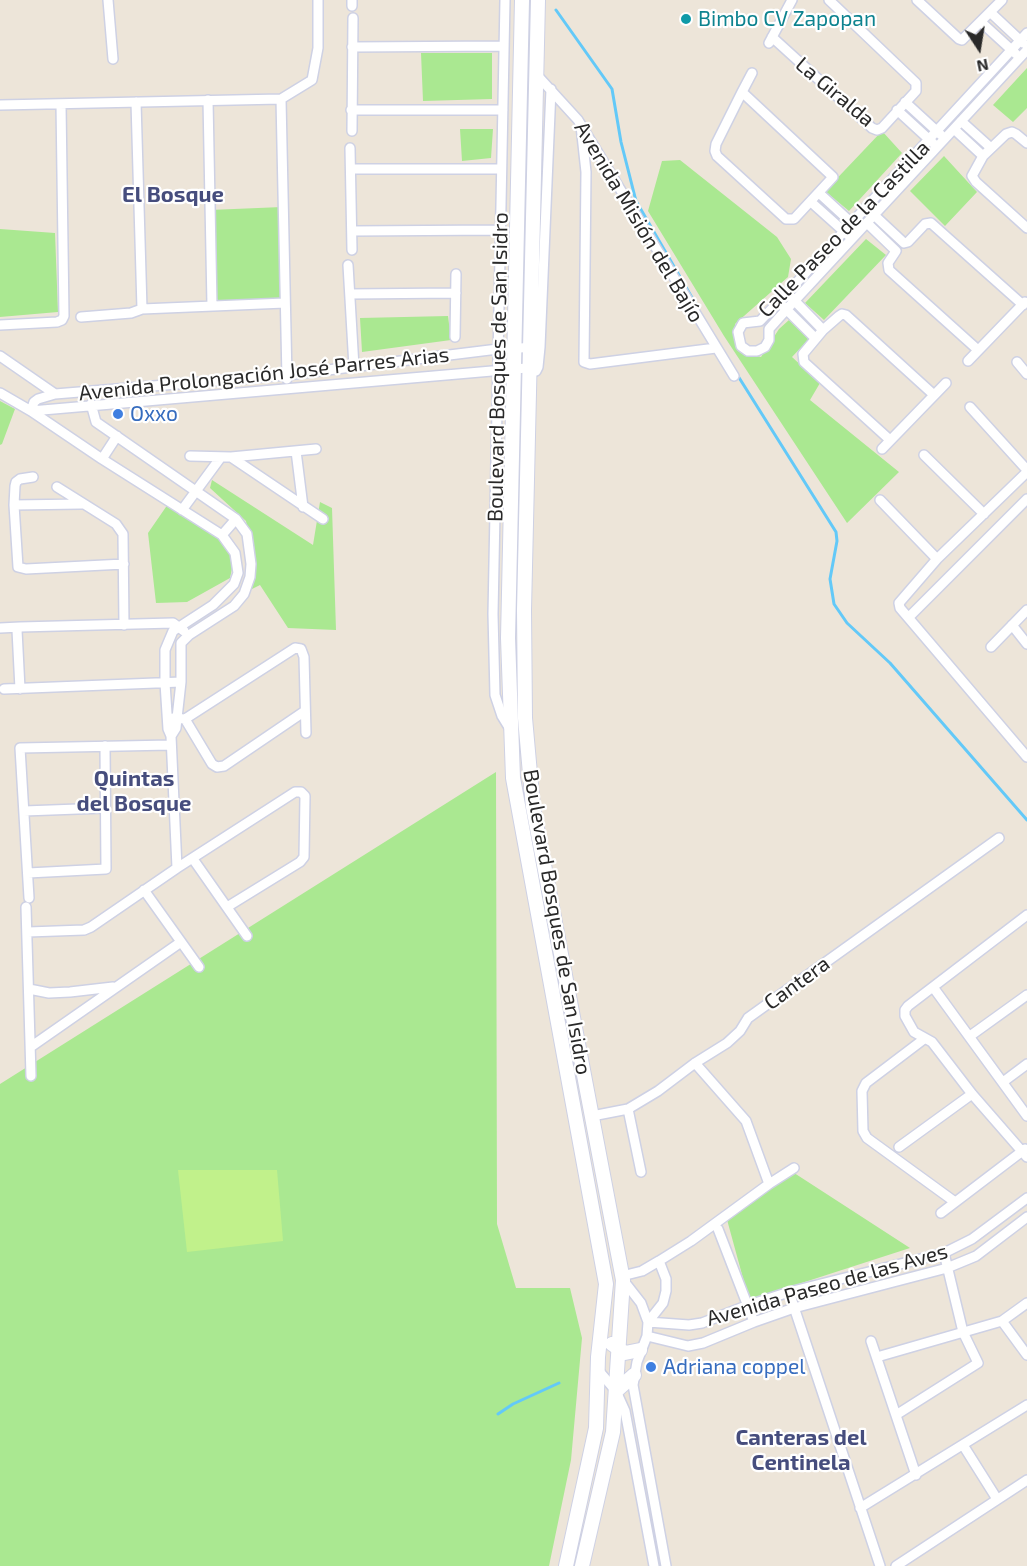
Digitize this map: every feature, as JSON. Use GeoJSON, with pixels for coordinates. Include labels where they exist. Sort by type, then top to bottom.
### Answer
{"type":"FeatureCollection","features":[{"type":"Feature","properties":{"kind":"main road","name":"Boulevard Bosques de San Isidro"},"geometry":{"type":"LineString","coordinates":[[522,0],[508,638],[513,778],[606,1284],[598,1371],[596,1428],[567,1559]]}},
{"type":"Feature","properties":{"kind":"main road","name":"Boulevard Bosques de San Isidro"},"geometry":{"type":"LineString","coordinates":[[538,0],[535,347],[534,367],[529,385],[524,609],[525,718],[533,807],[623,1278],[614,1432],[583,1561]]}},
{"type":"Feature","properties":{"kind":"main road"},"geometry":{"type":"LineString","coordinates":[[601,1335],[625,1353],[640,1350]]}},
{"type":"Feature","properties":{"kind":"main road"},"geometry":{"type":"LineString","coordinates":[[616,1391],[634,1375]]}},
{"type":"Feature","properties":{"kind":"main road"},"geometry":{"type":"LineString","coordinates":[[567,1559],[583,1561]]}},
{"type":"Feature","properties":{"kind":"street"},"geometry":{"type":"LineString","coordinates":[[108,0],[114,59]]}},
{"type":"Feature","properties":{"kind":"street"},"geometry":{"type":"LineString","coordinates":[[0,105],[281,99],[312,80],[318,48],[318,0]]}},
{"type":"Feature","properties":{"kind":"street","name":"Boulevard Bosques de San Isidro"},"geometry":{"type":"LineString","coordinates":[[505,0],[493,614],[495,695],[502,716],[511,730]]}},
{"type":"Feature","properties":{"kind":"street","name":"La Giralda"},"geometry":{"type":"LineString","coordinates":[[792,0],[771,40],[877,130],[882,128],[916,91],[916,83],[829,0]]}},
{"type":"Feature","properties":{"kind":"street"},"geometry":{"type":"LineString","coordinates":[[917,0],[959,39],[966,38],[1002,0]]}},
{"type":"Feature","properties":{"kind":"street"},"geometry":{"type":"LineString","coordinates":[[990,12],[1025,43]]}},
{"type":"Feature","properties":{"kind":"street"},"geometry":{"type":"LineString","coordinates":[[352,18],[352,131]]}},
{"type":"Feature","properties":{"kind":"street"},"geometry":{"type":"LineString","coordinates":[[981,22],[1016,54]]}},
{"type":"Feature","properties":{"kind":"street","name":"Calle Paseo de la Castilla"},"geometry":{"type":"LineString","coordinates":[[1016,54],[938,131],[934,144],[860,231],[848,236],[760,321],[743,322],[738,332],[741,346],[748,351],[757,351],[765,347],[770,340],[769,329],[848,236],[852,224],[934,144],[945,139],[961,121],[1016,54],[1025,43]]}},
{"type":"Feature","properties":{"kind":"street"},"geometry":{"type":"LineString","coordinates":[[352,47],[504,46]]}},
{"type":"Feature","properties":{"kind":"street"},"geometry":{"type":"LineString","coordinates":[[742,92],[833,177],[794,219],[786,219],[717,156],[716,144],[742,92],[752,73]]}},
{"type":"Feature","properties":{"kind":"street","name":"Avenida Misión del Bajío"},"geometry":{"type":"LineString","coordinates":[[536,74],[581,126],[734,376]]}},
{"type":"Feature","properties":{"kind":"street","name":"Boulevard Bosques de San Isidro"},"geometry":{"type":"LineString","coordinates":[[535,347],[551,89]]}},
{"type":"Feature","properties":{"kind":"street"},"geometry":{"type":"LineString","coordinates":[[281,99],[287,387]]}},
{"type":"Feature","properties":{"kind":"street"},"geometry":{"type":"LineString","coordinates":[[208,100],[212,306]]}},
{"type":"Feature","properties":{"kind":"street"},"geometry":{"type":"LineString","coordinates":[[136,102],[141,309]]}},
{"type":"Feature","properties":{"kind":"street","name":"La Giralda"},"geometry":{"type":"LineString","coordinates":[[905,102],[945,139]]}},
{"type":"Feature","properties":{"kind":"street"},"geometry":{"type":"LineString","coordinates":[[0,325],[57,322],[64,316],[61,104]]}},
{"type":"Feature","properties":{"kind":"street"},"geometry":{"type":"LineString","coordinates":[[351,110],[502,110]]}},
{"type":"Feature","properties":{"kind":"street","name":"La Giralda"},"geometry":{"type":"LineString","coordinates":[[897,110],[934,144]]}},
{"type":"Feature","properties":{"kind":"street"},"geometry":{"type":"LineString","coordinates":[[961,121],[991,148]]}},
{"type":"Feature","properties":{"kind":"street"},"geometry":{"type":"LineString","coordinates":[[581,126],[586,172],[584,362],[590,364],[716,348]]}},
{"type":"Feature","properties":{"kind":"street"},"geometry":{"type":"LineString","coordinates":[[954,129],[983,156]]}},
{"type":"Feature","properties":{"kind":"street"},"geometry":{"type":"LineString","coordinates":[[1027,143],[1012,132],[1006,134],[983,156],[972,176],[1027,228]]}},
{"type":"Feature","properties":{"kind":"street"},"geometry":{"type":"LineString","coordinates":[[350,148],[352,250]]}},
{"type":"Feature","properties":{"kind":"street"},"geometry":{"type":"LineString","coordinates":[[351,169],[501,169]]}},
{"type":"Feature","properties":{"kind":"street"},"geometry":{"type":"LineString","coordinates":[[819,193],[860,231]]}},
{"type":"Feature","properties":{"kind":"street"},"geometry":{"type":"LineString","coordinates":[[811,202],[848,236]]}},
{"type":"Feature","properties":{"kind":"street"},"geometry":{"type":"LineString","coordinates":[[874,215],[904,243],[908,242],[925,224],[931,223],[1025,302],[968,360]]}},
{"type":"Feature","properties":{"kind":"street"},"geometry":{"type":"LineString","coordinates":[[867,223],[896,251],[888,263],[890,270],[978,350]]}},
{"type":"Feature","properties":{"kind":"street"},"geometry":{"type":"LineString","coordinates":[[352,231],[500,230]]}},
{"type":"Feature","properties":{"kind":"street"},"geometry":{"type":"LineString","coordinates":[[348,265],[354,367]]}},
{"type":"Feature","properties":{"kind":"street"},"geometry":{"type":"LineString","coordinates":[[455,337],[456,274]]}},
{"type":"Feature","properties":{"kind":"street"},"geometry":{"type":"LineString","coordinates":[[350,294],[456,292]]}},
{"type":"Feature","properties":{"kind":"street"},"geometry":{"type":"LineString","coordinates":[[788,293],[794,302],[823,330]]}},
{"type":"Feature","properties":{"kind":"street"},"geometry":{"type":"LineString","coordinates":[[779,302],[815,338]]}},
{"type":"Feature","properties":{"kind":"street"},"geometry":{"type":"LineString","coordinates":[[81,317],[131,313],[141,309],[285,303]]}},
{"type":"Feature","properties":{"kind":"street"},"geometry":{"type":"LineString","coordinates":[[890,440],[804,362],[803,354],[815,338],[838,316],[846,315],[934,395]]}},
{"type":"Feature","properties":{"kind":"street","name":"Avenida Prolongación José Parres Arias"},"geometry":{"type":"LineString","coordinates":[[0,356],[55,394],[287,375],[498,349],[535,347]]}},
{"type":"Feature","properties":{"kind":"street"},"geometry":{"type":"LineString","coordinates":[[1017,362],[1027,374]]}},
{"type":"Feature","properties":{"kind":"street","name":"Avenida Prolongación José Parres Arias"},"geometry":{"type":"LineString","coordinates":[[31,411],[534,367]]}},
{"type":"Feature","properties":{"kind":"street"},"geometry":{"type":"LineString","coordinates":[[882,448],[946,383]]}},
{"type":"Feature","properties":{"kind":"street"},"geometry":{"type":"LineString","coordinates":[[0,393],[222,535],[235,553],[238,573],[234,584],[213,605],[173,631],[165,650],[165,683],[176,718],[212,764],[217,767],[224,766],[305,711]]}},
{"type":"Feature","properties":{"kind":"street"},"geometry":{"type":"LineString","coordinates":[[31,411],[34,402],[38,399],[55,394]]}},
{"type":"Feature","properties":{"kind":"street"},"geometry":{"type":"LineString","coordinates":[[91,404],[96,422],[236,519],[247,534],[250,550],[250,577],[244,594],[234,606],[189,635],[179,648],[181,682],[176,728],[171,740],[177,868]]}},
{"type":"Feature","properties":{"kind":"street"},"geometry":{"type":"LineString","coordinates":[[970,407],[1027,471],[937,559],[899,603],[900,608],[1027,757]]}},
{"type":"Feature","properties":{"kind":"street"},"geometry":{"type":"LineString","coordinates":[[102,459],[117,436]]}},
{"type":"Feature","properties":{"kind":"street"},"geometry":{"type":"LineString","coordinates":[[190,456],[226,457],[316,449]]}},
{"type":"Feature","properties":{"kind":"street"},"geometry":{"type":"LineString","coordinates":[[296,451],[303,507]]}},
{"type":"Feature","properties":{"kind":"street"},"geometry":{"type":"LineString","coordinates":[[924,455],[984,514]]}},
{"type":"Feature","properties":{"kind":"street"},"geometry":{"type":"LineString","coordinates":[[182,510],[226,457]]}},
{"type":"Feature","properties":{"kind":"street"},"geometry":{"type":"LineString","coordinates":[[226,457],[322,519]]}},
{"type":"Feature","properties":{"kind":"street"},"geometry":{"type":"LineString","coordinates":[[33,477],[16,482],[14,505],[18,567],[27,569],[124,564]]}},
{"type":"Feature","properties":{"kind":"street"},"geometry":{"type":"LineString","coordinates":[[57,487],[120,529],[123,534],[124,625]]}},
{"type":"Feature","properties":{"kind":"street"},"geometry":{"type":"LineString","coordinates":[[909,618],[1027,499]]}},
{"type":"Feature","properties":{"kind":"street"},"geometry":{"type":"LineString","coordinates":[[880,500],[937,559]]}},
{"type":"Feature","properties":{"kind":"street"},"geometry":{"type":"LineString","coordinates":[[14,505],[81,504]]}},
{"type":"Feature","properties":{"kind":"street"},"geometry":{"type":"LineString","coordinates":[[222,535],[236,519]]}},
{"type":"Feature","properties":{"kind":"street"},"geometry":{"type":"LineString","coordinates":[[235,553],[250,550]]}},
{"type":"Feature","properties":{"kind":"street"},"geometry":{"type":"LineString","coordinates":[[213,605],[220,616]]}},
{"type":"Feature","properties":{"kind":"street"},"geometry":{"type":"LineString","coordinates":[[991,647],[1027,610]]}},
{"type":"Feature","properties":{"kind":"street"},"geometry":{"type":"LineString","coordinates":[[0,628],[173,623],[189,635]]}},
{"type":"Feature","properties":{"kind":"street"},"geometry":{"type":"LineString","coordinates":[[1012,625],[1027,644]]}},
{"type":"Feature","properties":{"kind":"street"},"geometry":{"type":"LineString","coordinates":[[19,629],[20,689]]}},
{"type":"Feature","properties":{"kind":"street"},"geometry":{"type":"LineString","coordinates":[[176,718],[295,648],[301,649],[304,657],[306,733]]}},
{"type":"Feature","properties":{"kind":"street"},"geometry":{"type":"LineString","coordinates":[[4,689],[181,682]]}},
{"type":"Feature","properties":{"kind":"street"},"geometry":{"type":"LineString","coordinates":[[31,1076],[28,873],[20,748],[105,746],[171,740]]}},
{"type":"Feature","properties":{"kind":"street"},"geometry":{"type":"LineString","coordinates":[[28,873],[106,869],[105,746]]}},
{"type":"Feature","properties":{"kind":"street"},"geometry":{"type":"LineString","coordinates":[[28,932],[84,930],[92,927],[177,868],[295,792],[301,792],[305,796],[304,857],[300,862],[227,907]]}},
{"type":"Feature","properties":{"kind":"street"},"geometry":{"type":"LineString","coordinates":[[24,811],[105,808]]}},
{"type":"Feature","properties":{"kind":"street","name":"Cantera"},"geometry":{"type":"LineString","coordinates":[[592,1116],[628,1109],[658,1092],[695,1063],[727,1043],[740,1031],[748,1018],[999,838]]}},
{"type":"Feature","properties":{"kind":"street"},"geometry":{"type":"LineString","coordinates":[[193,859],[247,936]]}},
{"type":"Feature","properties":{"kind":"street"},"geometry":{"type":"LineString","coordinates":[[144,890],[199,967]]}},
{"type":"Feature","properties":{"kind":"street"},"geometry":{"type":"LineString","coordinates":[[941,1212],[1025,1152],[972,1094],[932,1042],[914,1032],[905,1016],[905,1011],[908,1006],[1027,915]]}},
{"type":"Feature","properties":{"kind":"street"},"geometry":{"type":"LineString","coordinates":[[32,1046],[181,942]]}},
{"type":"Feature","properties":{"kind":"street"},"geometry":{"type":"LineString","coordinates":[[29,989],[49,993],[114,987]]}},
{"type":"Feature","properties":{"kind":"street"},"geometry":{"type":"LineString","coordinates":[[933,987],[1027,1116]]}},
{"type":"Feature","properties":{"kind":"street"},"geometry":{"type":"LineString","coordinates":[[970,1036],[1027,995]]}},
{"type":"Feature","properties":{"kind":"street"},"geometry":{"type":"LineString","coordinates":[[924,1039],[866,1083],[862,1091],[863,1131],[867,1138],[955,1202]]}},
{"type":"Feature","properties":{"kind":"street"},"geometry":{"type":"LineString","coordinates":[[695,1063],[746,1121],[769,1184]]}},
{"type":"Feature","properties":{"kind":"street"},"geometry":{"type":"LineString","coordinates":[[1003,1082],[1027,1064]]}},
{"type":"Feature","properties":{"kind":"street"},"geometry":{"type":"LineString","coordinates":[[899,1147],[972,1094]]}},
{"type":"Feature","properties":{"kind":"street"},"geometry":{"type":"LineString","coordinates":[[628,1109],[641,1173]]}},
{"type":"Feature","properties":{"kind":"street"},"geometry":{"type":"LineString","coordinates":[[666,1566],[636,1405],[634,1375],[640,1350],[647,1336],[648,1322],[641,1303],[623,1278],[659,1262],[794,1168]]}},
{"type":"Feature","properties":{"kind":"street","name":"Avenida Paseo de las Aves"},"geometry":{"type":"LineString","coordinates":[[648,1322],[689,1325],[702,1323],[789,1292],[944,1253],[972,1239],[1027,1198]]}},
{"type":"Feature","properties":{"kind":"street","name":"Avenida Paseo de las Aves"},"geometry":{"type":"LineString","coordinates":[[647,1336],[688,1346],[703,1343],[794,1308],[948,1268],[976,1256],[1027,1217]]}},
{"type":"Feature","properties":{"kind":"street"},"geometry":{"type":"LineString","coordinates":[[718,1228],[754,1322]]}},
{"type":"Feature","properties":{"kind":"street"},"geometry":{"type":"LineString","coordinates":[[896,1415],[978,1363],[963,1332],[944,1253]]}},
{"type":"Feature","properties":{"kind":"street"},"geometry":{"type":"LineString","coordinates":[[648,1322],[663,1303],[666,1291],[666,1279],[659,1262]]}},
{"type":"Feature","properties":{"kind":"street"},"geometry":{"type":"LineString","coordinates":[[853,1276],[857,1292]]}},
{"type":"Feature","properties":{"kind":"street"},"geometry":{"type":"LineString","coordinates":[[789,1292],[880,1566]]}},
{"type":"Feature","properties":{"kind":"street"},"geometry":{"type":"LineString","coordinates":[[877,1357],[1002,1321],[1027,1303]]}},
{"type":"Feature","properties":{"kind":"street"},"geometry":{"type":"LineString","coordinates":[[1002,1321],[1027,1355]]}},
{"type":"Feature","properties":{"kind":"street"},"geometry":{"type":"LineString","coordinates":[[871,1341],[916,1475]]}},
{"type":"Feature","properties":{"kind":"street"},"geometry":{"type":"LineString","coordinates":[[598,1371],[616,1391],[625,1411],[654,1566]]}},
{"type":"Feature","properties":{"kind":"street"},"geometry":{"type":"LineString","coordinates":[[860,1508],[1027,1405]]}},
{"type":"Feature","properties":{"kind":"street"},"geometry":{"type":"LineString","coordinates":[[963,1445],[997,1499]]}},
{"type":"Feature","properties":{"kind":"street"},"geometry":{"type":"LineString","coordinates":[[896,1566],[1027,1480]]}},
{"type":"Feature","properties":{"kind":"green space"},"geometry":{"type":"Polygon","coordinates":[[[421,53],[492,53],[492,99],[423,101],[421,53]]]}},
{"type":"Feature","properties":{"kind":"green space"},"geometry":{"type":"Polygon","coordinates":[[[1027,68],[1027,108],[1013,122],[993,105],[1027,68]]]}},
{"type":"Feature","properties":{"kind":"green space"},"geometry":{"type":"Polygon","coordinates":[[[460,129],[493,129],[491,158],[462,161],[460,129]]]}},
{"type":"Feature","properties":{"kind":"green space"},"geometry":{"type":"Polygon","coordinates":[[[882,131],[902,153],[849,211],[825,191],[882,131]]]}},
{"type":"Feature","properties":{"kind":"green space"},"geometry":{"type":"Polygon","coordinates":[[[944,156],[977,192],[945,226],[910,191],[944,156]]]}},
{"type":"Feature","properties":{"kind":"green space"},"geometry":{"type":"Polygon","coordinates":[[[680,160],[777,237],[791,259],[788,277],[735,324],[738,351],[761,357],[779,329],[789,320],[809,339],[792,357],[820,383],[810,400],[899,472],[847,523],[724,336],[648,211],[662,161],[680,160]]]}},
{"type":"Feature","properties":{"kind":"green space"},"geometry":{"type":"Polygon","coordinates":[[[282,207],[283,299],[212,304],[210,210],[282,207]]]}},
{"type":"Feature","properties":{"kind":"green space"},"geometry":{"type":"Polygon","coordinates":[[[0,229],[55,233],[58,312],[0,317],[0,229]]]}},
{"type":"Feature","properties":{"kind":"green space"},"geometry":{"type":"Polygon","coordinates":[[[866,239],[886,255],[824,320],[805,303],[866,239]]]}},
{"type":"Feature","properties":{"kind":"green space"},"geometry":{"type":"Polygon","coordinates":[[[448,316],[451,340],[362,352],[360,318],[448,316]]]}},
{"type":"Feature","properties":{"kind":"green space"},"geometry":{"type":"Polygon","coordinates":[[[0,401],[15,409],[0,445],[0,401]]]}},
{"type":"Feature","properties":{"kind":"green space"},"geometry":{"type":"Polygon","coordinates":[[[212,480],[313,545],[320,502],[332,508],[336,630],[288,628],[260,585],[250,590],[252,554],[246,521],[210,488],[212,480]]]}},
{"type":"Feature","properties":{"kind":"green space"},"geometry":{"type":"Polygon","coordinates":[[[168,504],[226,541],[234,559],[230,578],[187,602],[156,603],[148,533],[168,504]]]}},
{"type":"Feature","properties":{"kind":"green space"},"geometry":{"type":"Polygon","coordinates":[[[496,772],[497,1224],[516,1288],[570,1288],[582,1338],[571,1460],[549,1566],[0,1566],[0,1084],[496,772]]]}},
{"type":"Feature","properties":{"kind":"green space"},"geometry":{"type":"Polygon","coordinates":[[[788,1169],[910,1248],[749,1300],[726,1216],[788,1169]]]}},
{"type":"Feature","properties":{"kind":"green space"},"geometry":{"type":"Polygon","coordinates":[[[178,1170],[277,1170],[283,1241],[187,1252],[178,1170]]]}},
{"type":"Feature","properties":{"kind":"waterway"},"geometry":{"type":"LineString","coordinates":[[556,10],[612,89],[621,142],[636,201],[698,308]]}},
{"type":"Feature","properties":{"kind":"waterway"},"geometry":{"type":"LineString","coordinates":[[738,376],[836,532],[837,541],[830,579],[834,604],[847,623],[890,663],[1027,820]]}},
{"type":"Feature","properties":{"kind":"waterway"},"geometry":{"type":"LineString","coordinates":[[498,1414],[513,1404],[559,1383]]}},
{"type":"Feature","properties":{"kind":"place","name":"Bimbo CV Zapopan"},"geometry":{"type":"Point","coordinates":[686,19]}},
{"type":"Feature","properties":{"kind":"place","name":"Oxxo"},"geometry":{"type":"Point","coordinates":[118,414]}},
{"type":"Feature","properties":{"kind":"place","name":"Adriana coppel"},"geometry":{"type":"Point","coordinates":[651,1367]}},
{"type":"Feature","properties":{"kind":"district","name":"El Bosque"},"geometry":{"type":"Point","coordinates":[173,195]}},
{"type":"Feature","properties":{"kind":"district","name":"Quintas del Bosque"},"geometry":{"type":"Point","coordinates":[134,792]}},
{"type":"Feature","properties":{"kind":"district","name":"Canteras del Centinela"},"geometry":{"type":"Point","coordinates":[801,1450]}}]}
